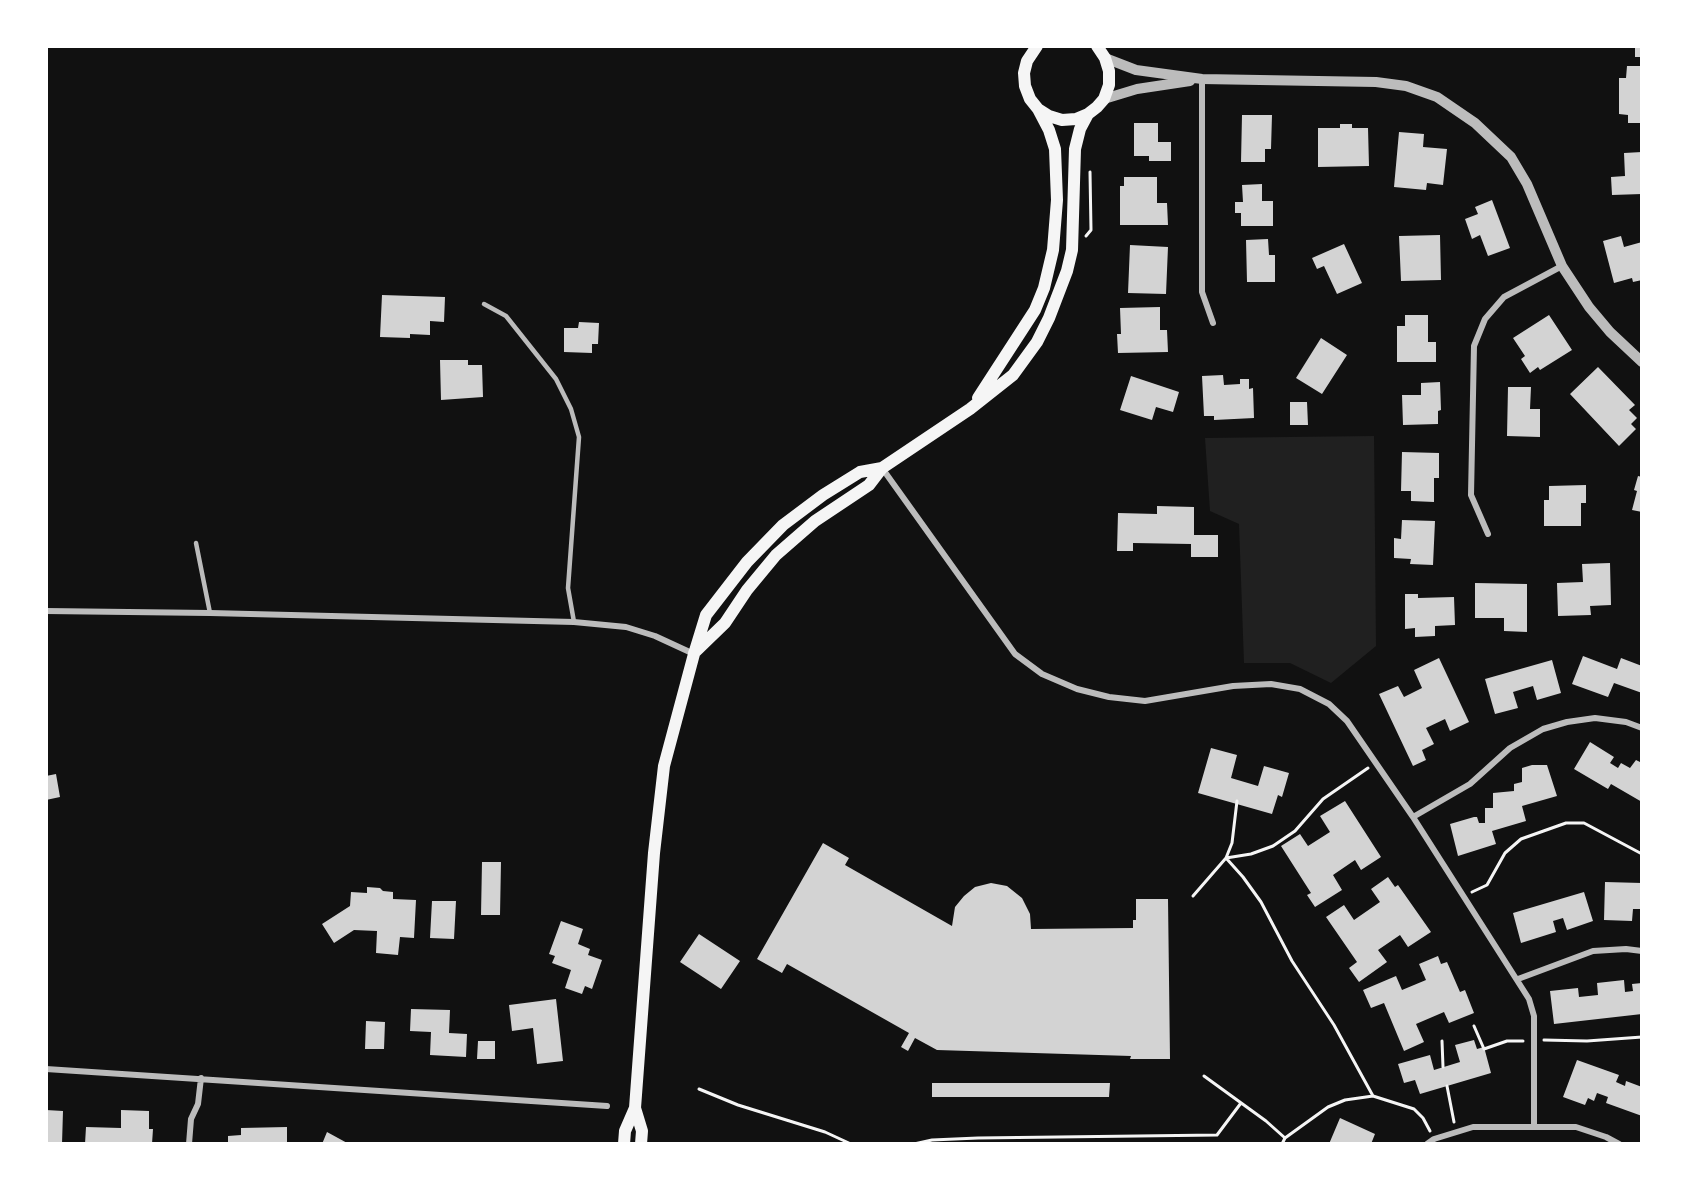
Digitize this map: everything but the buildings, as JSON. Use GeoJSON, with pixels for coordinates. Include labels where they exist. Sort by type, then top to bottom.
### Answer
{"type":"FeatureCollection","features":[{"type":"Feature","properties":{"kind":"main road"},"geometry":{"type":"LineString","coordinates":[[970,409],[1035,310],[1044,288],[1053,250],[1057,200],[1055,148],[1049,130],[1030,99],[1025,86],[1024,73],[1027,61],[1037,46]]}},
{"type":"Feature","properties":{"kind":"main road"},"geometry":{"type":"LineString","coordinates":[[1038,109],[1062,120],[1076,119],[1097,107],[1104,99],[1109,85],[1109,71],[1105,58],[1097,46]]}},
{"type":"Feature","properties":{"kind":"main road"},"geometry":{"type":"LineString","coordinates":[[694,654],[725,623],[747,590],[776,555],[815,521],[868,485],[882,468],[970,409],[1013,375],[1037,342],[1059,296],[1072,250],[1075,149],[1080,129],[1088,114]]}},
{"type":"Feature","properties":{"kind":"main road"},"geometry":{"type":"LineString","coordinates":[[624,1143],[625,1131],[635,1108],[654,853],[664,766],[706,615],[747,562],[796,515],[860,472],[882,468]]}},
{"type":"Feature","properties":{"kind":"main road"},"geometry":{"type":"LineString","coordinates":[[635,1108],[642,1131],[641,1143]]}},
{"type":"Feature","properties":{"kind":"street"},"geometry":{"type":"LineString","coordinates":[[1105,58],[1136,70],[1202,79],[1376,82],[1406,86],[1437,97],[1475,123],[1511,157],[1527,184],[1563,267],[1589,307],[1641,362]]}},
{"type":"Feature","properties":{"kind":"street"},"geometry":{"type":"LineString","coordinates":[[1104,99],[1137,89],[1202,79]]}},
{"type":"Feature","properties":{"kind":"street"},"geometry":{"type":"LineString","coordinates":[[1202,79],[1202,292],[1213,323]]}},
{"type":"Feature","properties":{"kind":"street"},"geometry":{"type":"LineString","coordinates":[[1488,534],[1471,495],[1474,346],[1485,319],[1504,297],[1563,267]]}},
{"type":"Feature","properties":{"kind":"street"},"geometry":{"type":"LineString","coordinates":[[882,468],[1015,654],[1042,674],[1077,689],[1109,698],[1145,701],[1233,686],[1271,684],[1300,689],[1329,704],[1347,722],[1413,817],[1530,999],[1534,1016],[1534,1127]]}},
{"type":"Feature","properties":{"kind":"street"},"geometry":{"type":"LineString","coordinates":[[46,611],[574,622],[626,627],[655,636],[694,654]]}},
{"type":"Feature","properties":{"kind":"street"},"geometry":{"type":"LineString","coordinates":[[1413,817],[1470,784],[1510,748],[1543,729],[1567,722],[1596,718],[1626,722],[1641,728]]}},
{"type":"Feature","properties":{"kind":"street"},"geometry":{"type":"LineString","coordinates":[[1518,979],[1593,951],[1626,949],[1641,951]]}},
{"type":"Feature","properties":{"kind":"street"},"geometry":{"type":"LineString","coordinates":[[46,1069],[607,1106]]}},
{"type":"Feature","properties":{"kind":"street"},"geometry":{"type":"LineString","coordinates":[[189,1143],[191,1119],[198,1104],[201,1078]]}},
{"type":"Feature","properties":{"kind":"street"},"geometry":{"type":"LineString","coordinates":[[1427,1143],[1473,1127],[1576,1127],[1619,1143]]}},
{"type":"Feature","properties":{"kind":"lane"},"geometry":{"type":"LineString","coordinates":[[484,304],[506,316],[556,379],[571,409],[579,437],[568,588],[574,622]]}},
{"type":"Feature","properties":{"kind":"lane"},"geometry":{"type":"LineString","coordinates":[[196,543],[210,613]]}},
{"type":"Feature","properties":{"kind":"path"},"geometry":{"type":"LineString","coordinates":[[1072,250],[1091,230],[1090,161]]}},
{"type":"Feature","properties":{"kind":"path"},"geometry":{"type":"LineString","coordinates":[[1226,858],[1251,854],[1273,846],[1295,831],[1323,799],[1376,763]]}},
{"type":"Feature","properties":{"kind":"path"},"geometry":{"type":"LineString","coordinates":[[1193,896],[1226,858],[1232,843],[1237,801]]}},
{"type":"Feature","properties":{"kind":"path"},"geometry":{"type":"LineString","coordinates":[[1464,896],[1487,885],[1505,853],[1521,839],[1566,823],[1584,824],[1641,854]]}},
{"type":"Feature","properties":{"kind":"path"},"geometry":{"type":"LineString","coordinates":[[1226,858],[1261,902],[1292,961],[1334,1025],[1373,1096]]}},
{"type":"Feature","properties":{"kind":"path"},"geometry":{"type":"LineString","coordinates":[[1474,1026],[1484,1049],[1507,1041],[1587,1041],[1641,1037]]}},
{"type":"Feature","properties":{"kind":"path"},"geometry":{"type":"LineString","coordinates":[[1442,1041],[1443,1067]]}},
{"type":"Feature","properties":{"kind":"path"},"geometry":{"type":"LineString","coordinates":[[1204,1077],[1266,1121],[1285,1138]]}},
{"type":"Feature","properties":{"kind":"path"},"geometry":{"type":"LineString","coordinates":[[1447,1086],[1456,1132]]}},
{"type":"Feature","properties":{"kind":"path"},"geometry":{"type":"LineString","coordinates":[[699,1089],[738,1105],[825,1132],[851,1143]]}},
{"type":"Feature","properties":{"kind":"path"},"geometry":{"type":"LineString","coordinates":[[1282,1143],[1285,1138],[1328,1107],[1345,1100],[1373,1096],[1414,1109],[1423,1118],[1434,1139]]}},
{"type":"Feature","properties":{"kind":"path"},"geometry":{"type":"LineString","coordinates":[[914,1143],[978,1138],[1217,1135],[1241,1103]]}},
{"type":"Feature","properties":{"kind":"shaded area"},"geometry":{"type":"Polygon","coordinates":[[[1374,436],[1376,646],[1331,683],[1290,663],[1244,663],[1239,524],[1210,511],[1205,438],[1374,436]]]}}]}
